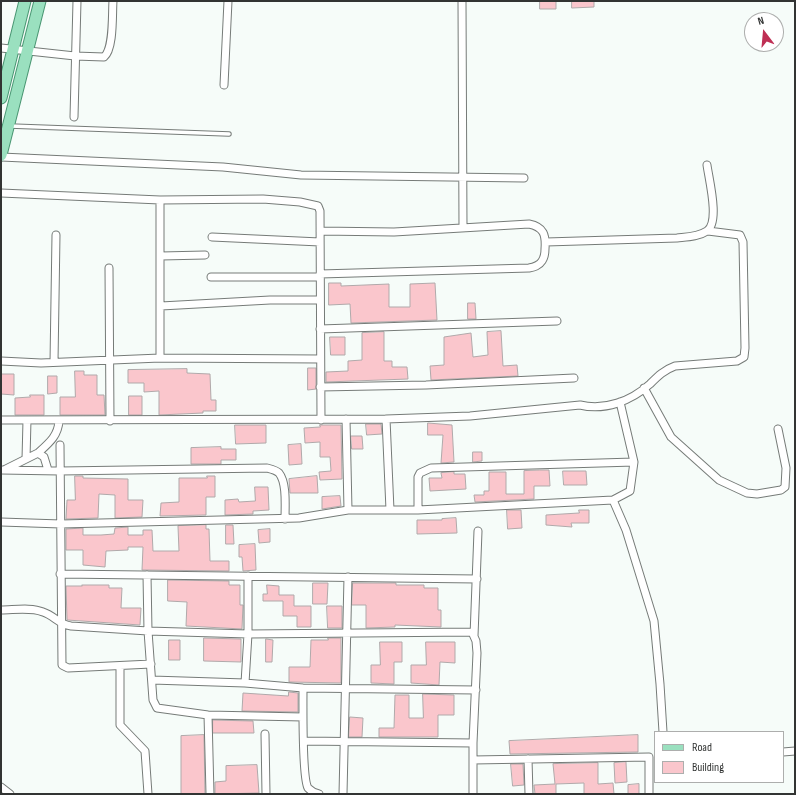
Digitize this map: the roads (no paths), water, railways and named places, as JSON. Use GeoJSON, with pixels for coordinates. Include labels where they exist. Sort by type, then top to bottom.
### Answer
{"type":"FeatureCollection","features":[{"type":"Feature","properties":{"kind":"main road"},"geometry":{"type":"LineString","coordinates":[[1,98],[25,1]]}},
{"type":"Feature","properties":{"kind":"main road"},"geometry":{"type":"LineString","coordinates":[[1,156],[40,1]]}},
{"type":"Feature","properties":{"kind":"street"},"geometry":{"type":"LineString","coordinates":[[74,117],[77,1]]}},
{"type":"Feature","properties":{"kind":"street"},"geometry":{"type":"LineString","coordinates":[[1,48],[100,58],[107,55],[112,32],[113,1]]}},
{"type":"Feature","properties":{"kind":"street"},"geometry":{"type":"LineString","coordinates":[[224,85],[228,1]]}},
{"type":"Feature","properties":{"kind":"street"},"geometry":{"type":"LineString","coordinates":[[462,1],[463,228]]}},
{"type":"Feature","properties":{"kind":"street"},"geometry":{"type":"LineString","coordinates":[[1,156],[223,167],[301,175],[463,179],[524,178]]}},
{"type":"Feature","properties":{"kind":"street"},"geometry":{"type":"LineString","coordinates":[[708,165],[714,216],[711,227],[708,231]]}},
{"type":"Feature","properties":{"kind":"street"},"geometry":{"type":"LineString","coordinates":[[1,193],[160,200],[263,199],[312,203],[318,206],[320,211],[321,420]]}},
{"type":"Feature","properties":{"kind":"street"},"geometry":{"type":"LineString","coordinates":[[160,200],[160,358]]}},
{"type":"Feature","properties":{"kind":"street"},"geometry":{"type":"LineString","coordinates":[[211,278],[506,270],[529,268],[537,266],[542,261],[546,242],[544,233],[532,225],[394,232],[320,231]]}},
{"type":"Feature","properties":{"kind":"street"},"geometry":{"type":"LineString","coordinates":[[1,420],[346,420],[470,416],[580,405],[593,408],[620,402],[634,396],[665,370],[675,366],[737,361],[744,357],[743,242],[740,235],[735,233],[708,231],[690,237],[546,242]]}},
{"type":"Feature","properties":{"kind":"street"},"geometry":{"type":"LineString","coordinates":[[54,362],[56,235]]}},
{"type":"Feature","properties":{"kind":"street"},"geometry":{"type":"LineString","coordinates":[[212,237],[320,242]]}},
{"type":"Feature","properties":{"kind":"street"},"geometry":{"type":"LineString","coordinates":[[161,256],[205,255]]}},
{"type":"Feature","properties":{"kind":"street"},"geometry":{"type":"LineString","coordinates":[[109,268],[110,421]]}},
{"type":"Feature","properties":{"kind":"street"},"geometry":{"type":"LineString","coordinates":[[161,306],[270,300],[320,300]]}},
{"type":"Feature","properties":{"kind":"street"},"geometry":{"type":"LineString","coordinates":[[320,330],[557,320]]}},
{"type":"Feature","properties":{"kind":"street"},"geometry":{"type":"LineString","coordinates":[[1,361],[109,361],[160,358],[320,359]]}},
{"type":"Feature","properties":{"kind":"street"},"geometry":{"type":"LineString","coordinates":[[320,387],[426,385],[574,378]]}},
{"type":"Feature","properties":{"kind":"street"},"geometry":{"type":"LineString","coordinates":[[644,388],[671,437],[719,480],[747,493],[757,494],[781,490],[785,487],[786,468],[778,429]]}},
{"type":"Feature","properties":{"kind":"street"},"geometry":{"type":"LineString","coordinates":[[1,522],[61,524],[299,518],[348,510],[418,510],[613,500],[630,491],[634,462],[620,402]]}},
{"type":"Feature","properties":{"kind":"street"},"geometry":{"type":"LineString","coordinates":[[386,419],[390,510]]}},
{"type":"Feature","properties":{"kind":"street"},"geometry":{"type":"LineString","coordinates":[[26,459],[27,420]]}},
{"type":"Feature","properties":{"kind":"street"},"geometry":{"type":"LineString","coordinates":[[346,420],[348,510]]}},
{"type":"Feature","properties":{"kind":"street"},"geometry":{"type":"LineString","coordinates":[[3,470],[38,453],[54,438],[58,429],[59,421]]}},
{"type":"Feature","properties":{"kind":"street"},"geometry":{"type":"LineString","coordinates":[[60,445],[62,665],[65,668],[151,664]]}},
{"type":"Feature","properties":{"kind":"street"},"geometry":{"type":"LineString","coordinates":[[38,453],[44,457],[48,470]]}},
{"type":"Feature","properties":{"kind":"street"},"geometry":{"type":"LineString","coordinates":[[418,510],[418,477],[420,473],[431,468],[634,462]]}},
{"type":"Feature","properties":{"kind":"street"},"geometry":{"type":"LineString","coordinates":[[3,470],[60,471],[267,468],[276,471],[282,479],[285,518]]}},
{"type":"Feature","properties":{"kind":"street"},"geometry":{"type":"LineString","coordinates":[[613,500],[626,530],[654,621],[663,731]]}},
{"type":"Feature","properties":{"kind":"street"},"geometry":{"type":"LineString","coordinates":[[473,794],[473,743],[477,653],[474,636],[478,531]]}},
{"type":"Feature","properties":{"kind":"street"},"geometry":{"type":"LineString","coordinates":[[60,574],[477,579]]}},
{"type":"Feature","properties":{"kind":"street"},"geometry":{"type":"LineString","coordinates":[[147,575],[148,631],[153,700],[158,708],[208,716],[303,717]]}},
{"type":"Feature","properties":{"kind":"street"},"geometry":{"type":"LineString","coordinates":[[245,683],[248,634],[248,576]]}},
{"type":"Feature","properties":{"kind":"street"},"geometry":{"type":"LineString","coordinates":[[343,794],[348,577]]}},
{"type":"Feature","properties":{"kind":"street"},"geometry":{"type":"LineString","coordinates":[[1,610],[41,611],[49,614],[61,624],[148,631],[248,634],[347,634],[467,631],[472,632],[474,636]]}},
{"type":"Feature","properties":{"kind":"street"},"geometry":{"type":"LineString","coordinates":[[120,666],[120,725],[145,751],[148,794]]}},
{"type":"Feature","properties":{"kind":"street"},"geometry":{"type":"LineString","coordinates":[[152,680],[245,683],[303,688],[476,690]]}},
{"type":"Feature","properties":{"kind":"street"},"geometry":{"type":"LineString","coordinates":[[303,688],[304,741],[308,787],[313,792],[318,794]]}},
{"type":"Feature","properties":{"kind":"street"},"geometry":{"type":"LineString","coordinates":[[208,716],[210,794]]}},
{"type":"Feature","properties":{"kind":"street"},"geometry":{"type":"LineString","coordinates":[[265,734],[266,794]]}},
{"type":"Feature","properties":{"kind":"street"},"geometry":{"type":"LineString","coordinates":[[304,741],[473,743]]}},
{"type":"Feature","properties":{"kind":"street"},"geometry":{"type":"LineString","coordinates":[[784,752],[795,751]]}},
{"type":"Feature","properties":{"kind":"street"},"geometry":{"type":"LineString","coordinates":[[473,760],[652,757],[649,794]]}},
{"type":"Feature","properties":{"kind":"street"},"geometry":{"type":"LineString","coordinates":[[528,759],[529,794]]}},
{"type":"Feature","properties":{"kind":"street"},"geometry":{"type":"LineString","coordinates":[[1,787],[10,794]]}},
{"type":"Feature","properties":{"kind":"lane"},"geometry":{"type":"LineString","coordinates":[[8,126],[229,134]]}}]}
